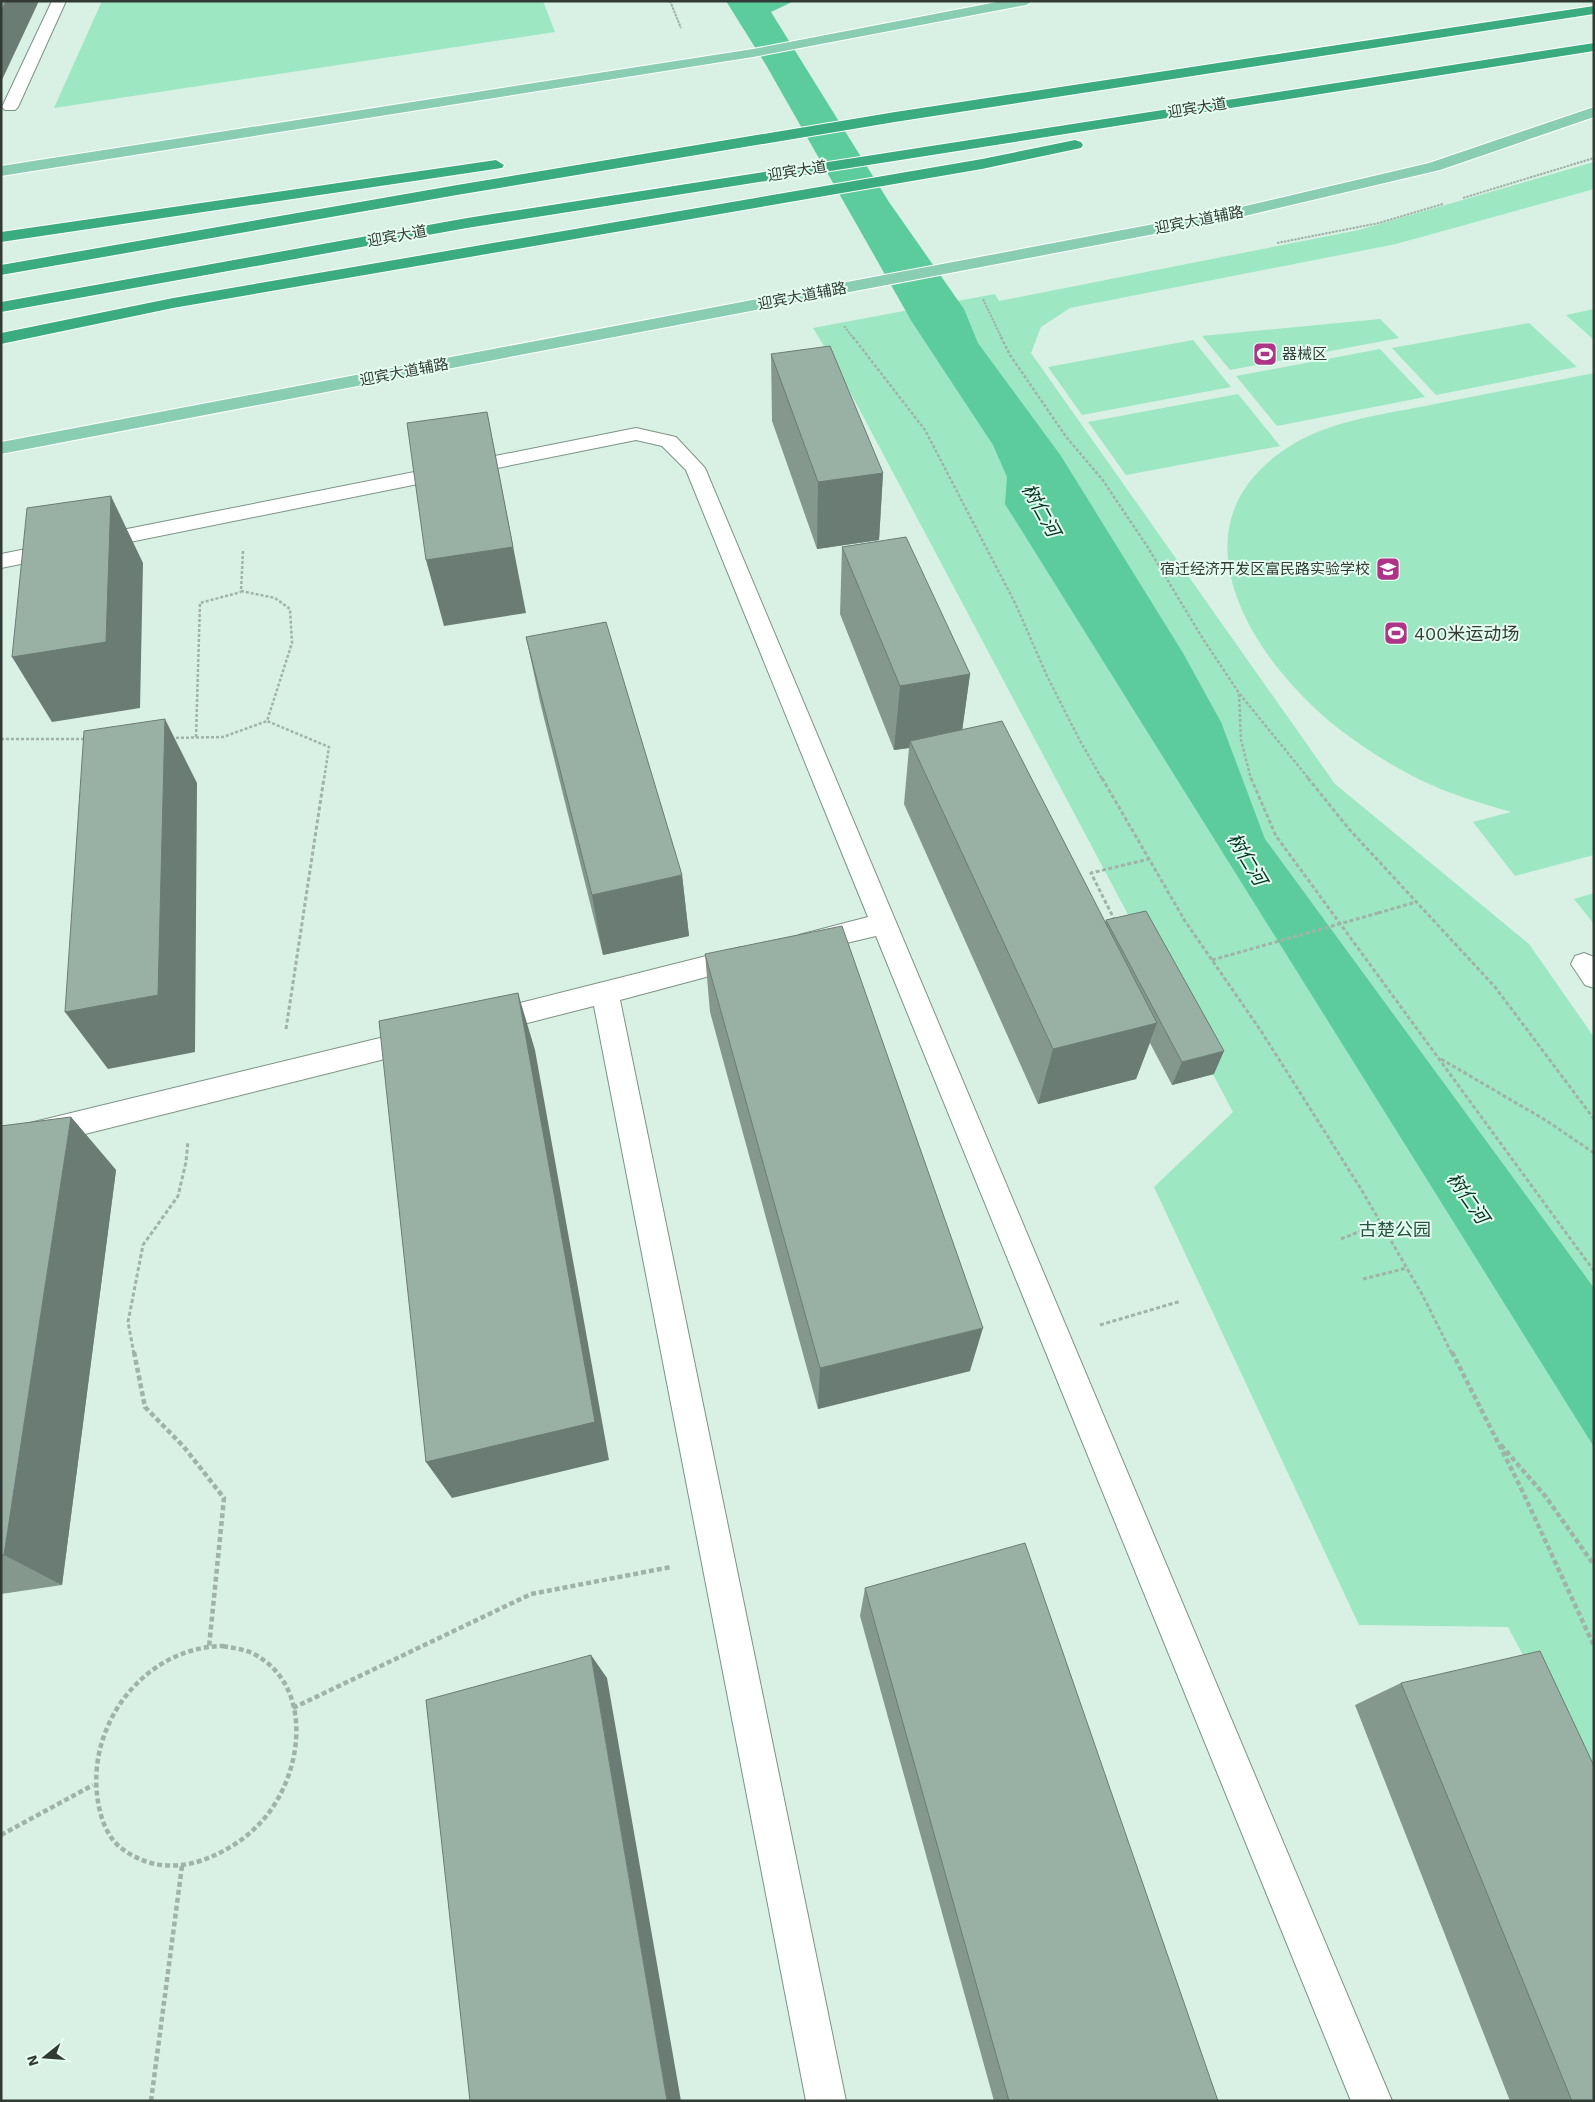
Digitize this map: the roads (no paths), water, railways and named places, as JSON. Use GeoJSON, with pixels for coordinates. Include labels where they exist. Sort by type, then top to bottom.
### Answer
{"type":"FeatureCollection","features":[{"type":"Feature","properties":{"kind":"highway","name":"迎宾大道"},"geometry":{"type":"LineString","coordinates":[[1,270],[457,190],[895,117],[1594,9]]}},
{"type":"Feature","properties":{"kind":"highway","name":"迎宾大道"},"geometry":{"type":"LineString","coordinates":[[1,307],[467,223],[1594,47]]}},
{"type":"Feature","properties":{"kind":"highway"},"geometry":{"type":"LineString","coordinates":[[1,339],[173,303],[982,164],[1463,66]]}},
{"type":"Feature","properties":{"kind":"highway"},"geometry":{"type":"LineString","coordinates":[[594,151],[895,117]]}},
{"type":"Feature","properties":{"kind":"highway"},"geometry":{"type":"LineString","coordinates":[[1,237],[516,162]]}},
{"type":"Feature","properties":{"kind":"main road"},"geometry":{"type":"LineString","coordinates":[[1,171],[753,52],[1026,1]]}},
{"type":"Feature","properties":{"kind":"main road","name":"迎宾大道辅路"},"geometry":{"type":"LineString","coordinates":[[1,448],[1228,215],[1434,167],[1594,112]]}},
{"type":"Feature","properties":{"kind":"lane"},"geometry":{"type":"LineString","coordinates":[[10,107],[59,1]]}},
{"type":"Feature","properties":{"kind":"lane"},"geometry":{"type":"LineString","coordinates":[[1,561],[636,434],[669,441],[695,468],[1372,2101]]}},
{"type":"Feature","properties":{"kind":"lane"},"geometry":{"type":"LineString","coordinates":[[1,1143],[884,924]]}},
{"type":"Feature","properties":{"kind":"lane"},"geometry":{"type":"LineString","coordinates":[[605,993],[826,2101]]}},
{"type":"Feature","properties":{"kind":"water","name":"树仁河"},"geometry":{"type":"Polygon","coordinates":[[[726,1],[794,1],[771,12],[889,202],[964,309],[978,343],[1061,456],[1183,653],[1221,722],[1265,839],[1594,1288],[1594,1447],[1005,504],[1007,477],[993,445],[912,322],[766,65],[726,1]]]}},
{"type":"Feature","properties":{"kind":"place","name":"器械区"},"geometry":{"type":"Point","coordinates":[1265,354]}},
{"type":"Feature","properties":{"kind":"place","name":"宿迁经济开发区富民路实验学校"},"geometry":{"type":"Point","coordinates":[1388,569]}},
{"type":"Feature","properties":{"kind":"place","name":"400米运动场"},"geometry":{"type":"Point","coordinates":[1396,633]}},
{"type":"Feature","properties":{"kind":"park label","name":"古楚公园"},"geometry":{"type":"Point","coordinates":[1395,1229]}}]}
